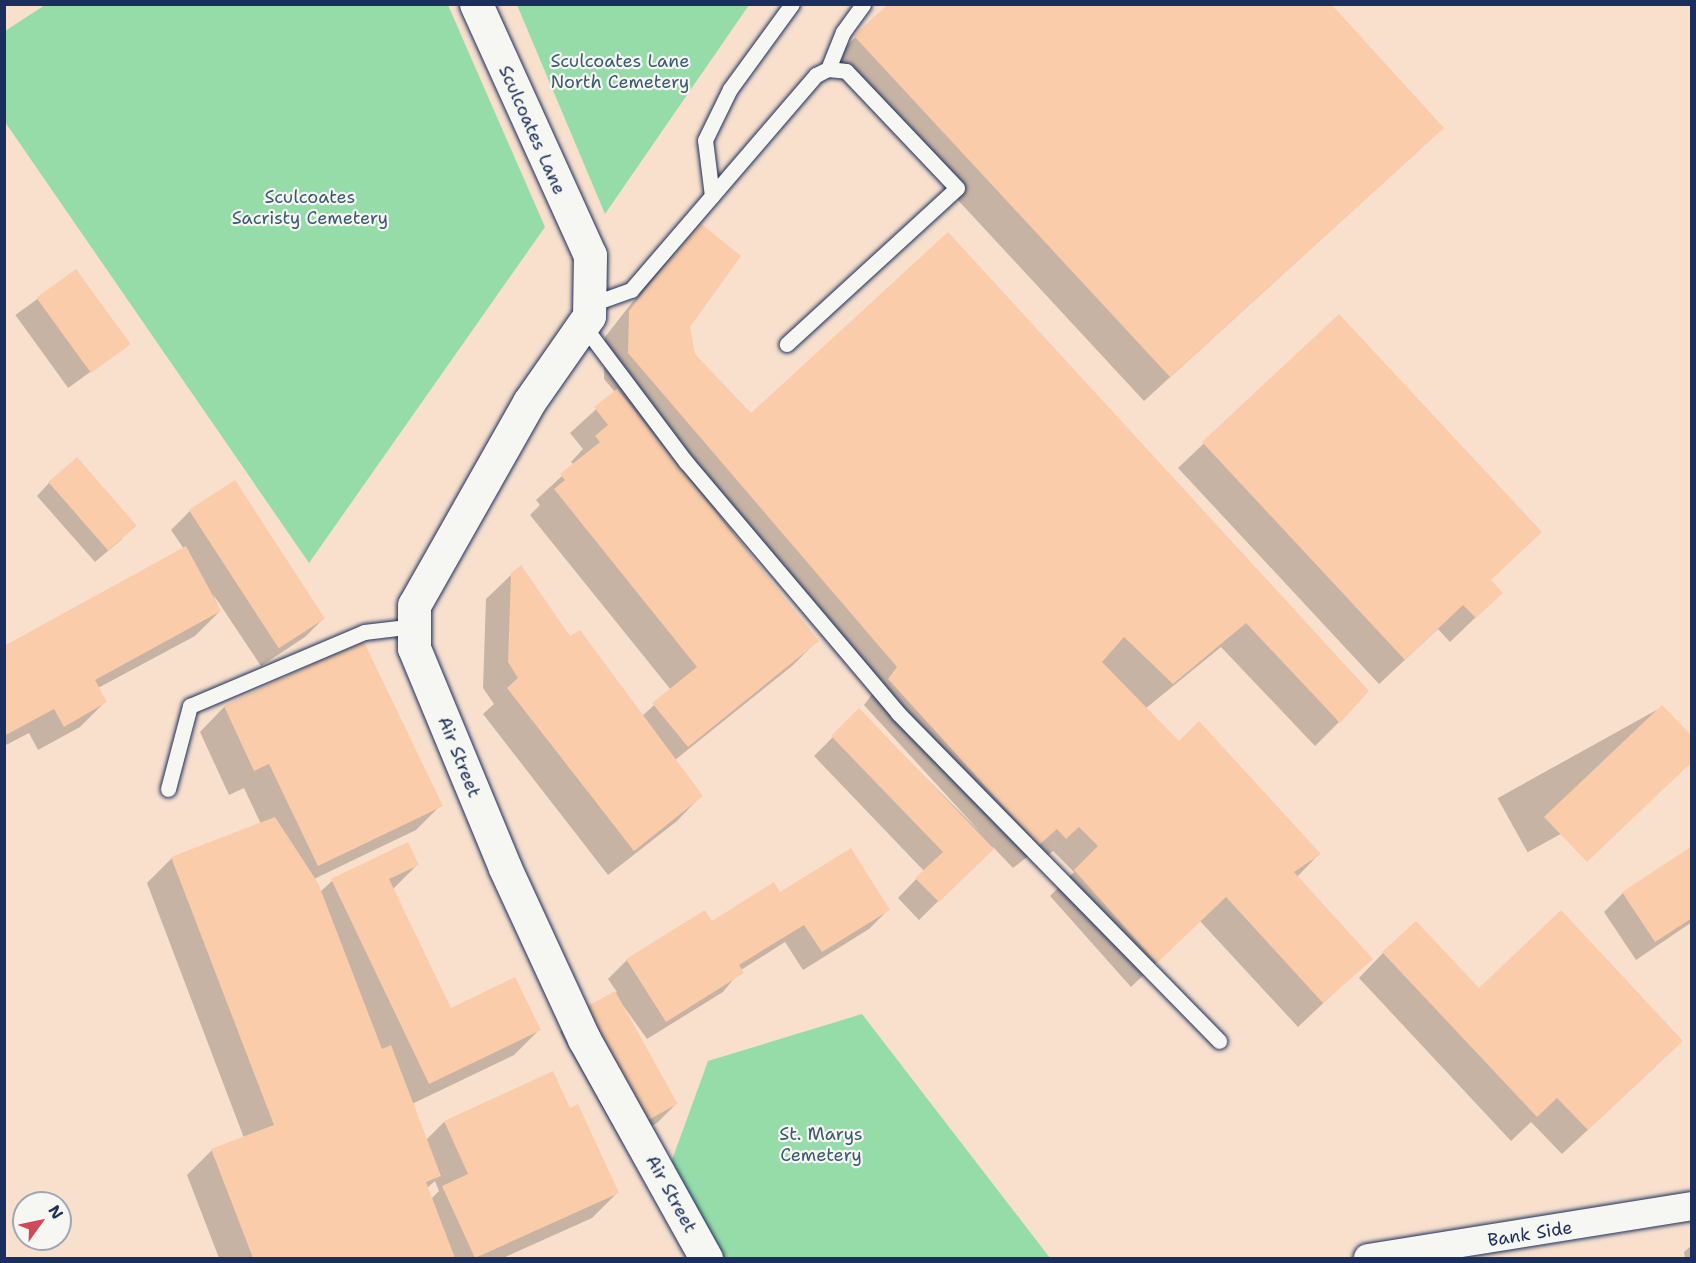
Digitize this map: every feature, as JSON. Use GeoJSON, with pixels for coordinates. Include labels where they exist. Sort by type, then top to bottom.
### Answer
{"type":"FeatureCollection","features":[{"type":"Feature","properties":{"kind":"street","name":"Sculcoates Lane"},"geometry":{"type":"LineString","coordinates":[[476,4],[590,255],[586,315]]}},
{"type":"Feature","properties":{"kind":"street","name":"Air Street"},"geometry":{"type":"LineString","coordinates":[[586,315],[529,402],[414,605],[414,648],[505,868],[584,1039],[706,1258]]}},
{"type":"Feature","properties":{"kind":"street","name":"Bank Side"},"geometry":{"type":"LineString","coordinates":[[1368,1258],[1692,1206]]}},
{"type":"Feature","properties":{"kind":"lane"},"geometry":{"type":"LineString","coordinates":[[712,196],[705,140],[730,89],[792,4]]}},
{"type":"Feature","properties":{"kind":"lane"},"geometry":{"type":"LineString","coordinates":[[828,69],[843,32],[863,4]]}},
{"type":"Feature","properties":{"kind":"lane"},"geometry":{"type":"LineString","coordinates":[[787,344],[957,188],[846,71],[828,69],[816,75],[631,290],[586,315],[686,462],[898,713],[1077,900],[1219,1041]]}},
{"type":"Feature","properties":{"kind":"lane"},"geometry":{"type":"LineString","coordinates":[[168,789],[190,706],[364,632],[414,626]]}},
{"type":"Feature","properties":{"kind":"shaded area"},"geometry":{"type":"Polygon","coordinates":[[[5,5],[517,5],[605,213],[749,5],[1691,5],[1691,1258],[5,1258],[5,5]]]}},
{"type":"Feature","properties":{"kind":"green space","name":"Sculcoates Sacristy Cemetery"},"geometry":{"type":"Polygon","coordinates":[[[45,5],[448,5],[545,227],[309,563],[5,122],[5,31],[45,5]]]}},
{"type":"Feature","properties":{"kind":"green space","name":"Sculcoates Lane North Cemetery"},"geometry":{"type":"Polygon","coordinates":[[[517,5],[749,5],[605,214],[517,5]]]}},
{"type":"Feature","properties":{"kind":"green space","name":"St. Marys Cemetery"},"geometry":{"type":"Polygon","coordinates":[[[862,1014],[1050,1258],[717,1258],[668,1171],[708,1061],[862,1014]]]}},
{"type":"Feature","properties":{"kind":"building"},"geometry":{"type":"Polygon","coordinates":[[[888,4],[1331,4],[1444,128],[1170,377],[854,36],[888,4]]]}},
{"type":"Feature","properties":{"kind":"building"},"geometry":{"type":"Polygon","coordinates":[[[699,222],[741,256],[690,327],[695,354],[751,413],[948,232],[1369,691],[1340,723],[1246,623],[1173,684],[1124,637],[1102,662],[1179,741],[1199,721],[1321,854],[1294,872],[1373,959],[1323,1003],[1226,897],[1157,963],[1074,870],[1098,846],[1079,827],[1066,839],[1057,829],[1039,845],[888,679],[897,667],[628,353],[629,311],[699,222]]]}},
{"type":"Feature","properties":{"kind":"building"},"geometry":{"type":"Polygon","coordinates":[[[76,269],[131,344],[91,373],[36,298],[76,269]]]}},
{"type":"Feature","properties":{"kind":"building"},"geometry":{"type":"Polygon","coordinates":[[[1339,314],[1542,532],[1491,580],[1503,593],[1476,618],[1463,605],[1405,660],[1202,442],[1339,314]]]}},
{"type":"Feature","properties":{"kind":"building"},"geometry":{"type":"Polygon","coordinates":[[[617,389],[819,641],[688,747],[652,703],[697,667],[554,489],[565,480],[560,474],[600,442],[595,436],[608,425],[594,407],[617,389]]]}},
{"type":"Feature","properties":{"kind":"building"},"geometry":{"type":"Polygon","coordinates":[[[77,457],[137,526],[108,551],[48,482],[77,457]]]}},
{"type":"Feature","properties":{"kind":"building"},"geometry":{"type":"Polygon","coordinates":[[[235,480],[325,618],[279,648],[189,510],[235,480]]]}},
{"type":"Feature","properties":{"kind":"building"},"geometry":{"type":"Polygon","coordinates":[[[186,546],[221,611],[95,680],[107,702],[64,727],[54,709],[4,736],[4,646],[186,546]]]}},
{"type":"Feature","properties":{"kind":"building"},"geometry":{"type":"Polygon","coordinates":[[[521,565],[570,636],[580,630],[703,796],[634,851],[507,688],[518,678],[508,662],[511,573],[521,565]]]}},
{"type":"Feature","properties":{"kind":"building"},"geometry":{"type":"Polygon","coordinates":[[[363,640],[443,806],[318,866],[269,764],[254,771],[224,706],[363,640]]]}},
{"type":"Feature","properties":{"kind":"building"},"geometry":{"type":"Polygon","coordinates":[[[1662,705],[1692,736],[1692,762],[1587,862],[1544,817],[1662,705]]]}},
{"type":"Feature","properties":{"kind":"building"},"geometry":{"type":"Polygon","coordinates":[[[859,708],[994,849],[939,902],[915,878],[943,852],[831,736],[859,708]]]}},
{"type":"Feature","properties":{"kind":"building"},"geometry":{"type":"Polygon","coordinates":[[[275,817],[318,883],[382,1049],[391,1045],[441,1176],[426,1182],[455,1258],[253,1258],[211,1149],[274,1125],[171,857],[275,817]]]}},
{"type":"Feature","properties":{"kind":"building"},"geometry":{"type":"Polygon","coordinates":[[[408,842],[419,865],[389,879],[451,1008],[515,977],[541,1030],[429,1084],[331,879],[408,842]]]}},
{"type":"Feature","properties":{"kind":"building"},"geometry":{"type":"Polygon","coordinates":[[[1692,846],[1692,918],[1655,942],[1622,892],[1692,846]]]}},
{"type":"Feature","properties":{"kind":"building"},"geometry":{"type":"Polygon","coordinates":[[[851,848],[890,910],[822,952],[804,925],[739,965],[744,973],[666,1022],[626,959],[705,910],[712,921],[774,882],[780,892],[851,848]]]}},
{"type":"Feature","properties":{"kind":"building"},"geometry":{"type":"Polygon","coordinates":[[[1561,910],[1683,1041],[1588,1130],[1557,1098],[1537,1117],[1382,952],[1416,921],[1479,988],[1561,910]]]}},
{"type":"Feature","properties":{"kind":"building"},"geometry":{"type":"Polygon","coordinates":[[[615,991],[678,1104],[640,1125],[577,1012],[615,991]]]}},
{"type":"Feature","properties":{"kind":"building"},"geometry":{"type":"Polygon","coordinates":[[[553,1071],[570,1108],[578,1104],[619,1193],[475,1258],[442,1186],[468,1174],[444,1121],[553,1071]]]}}]}
